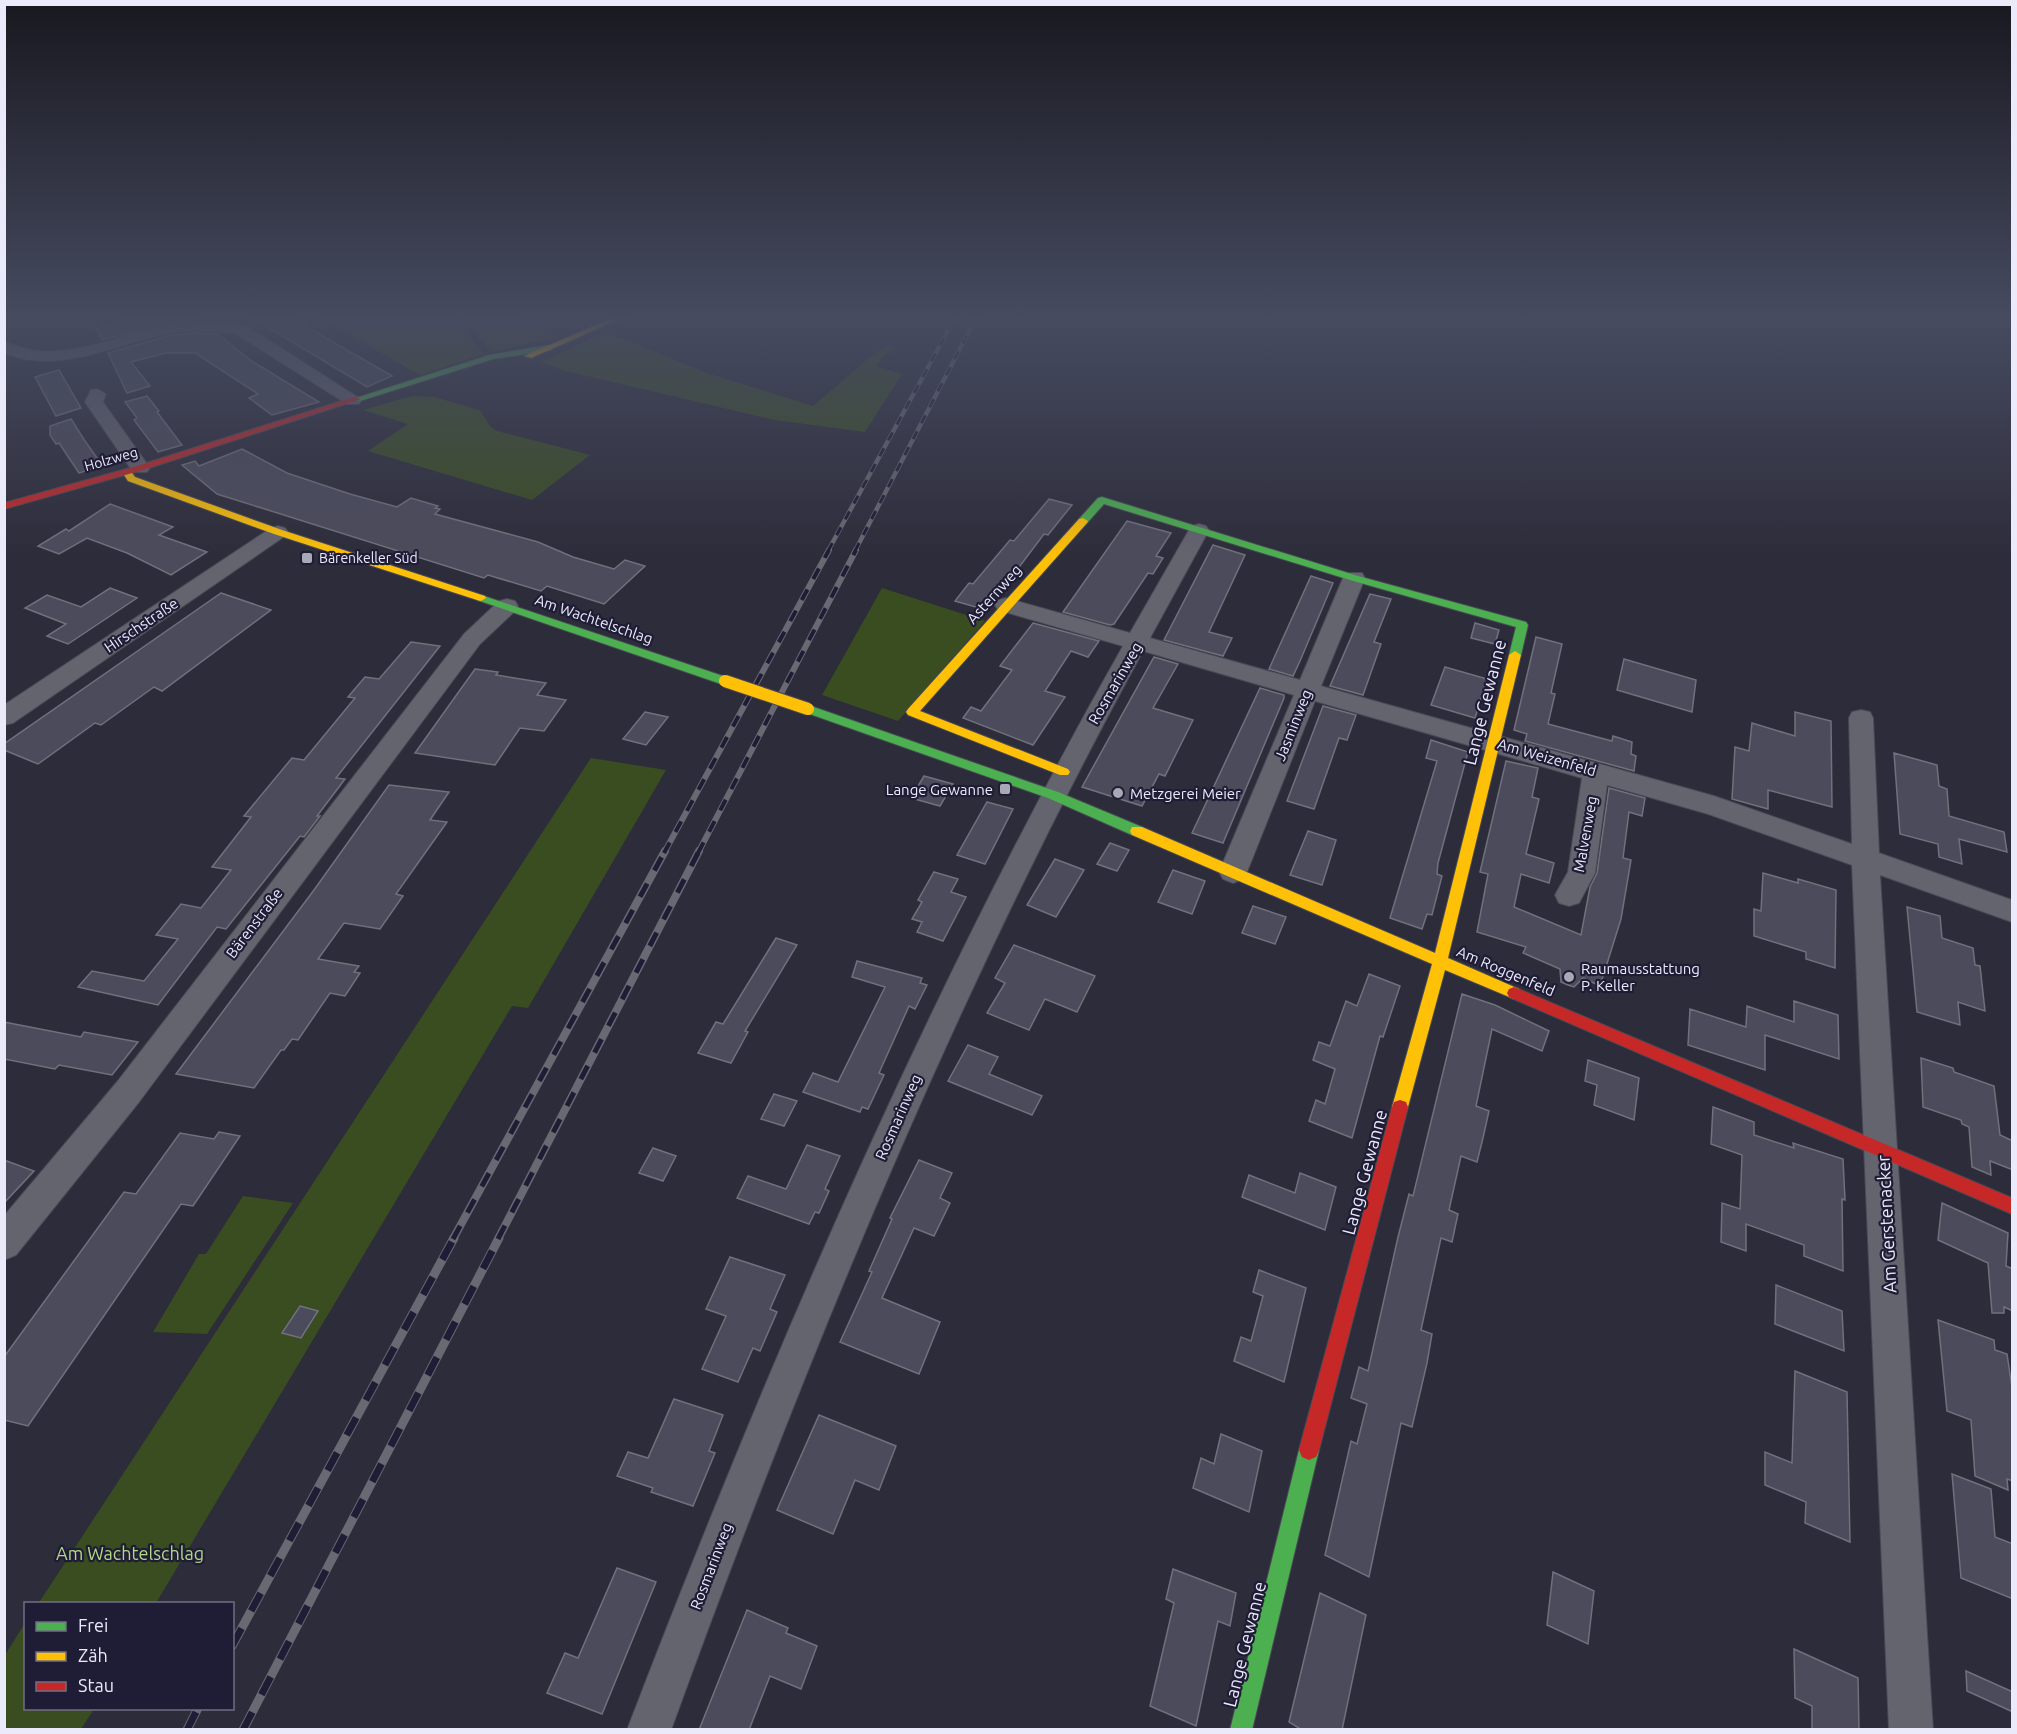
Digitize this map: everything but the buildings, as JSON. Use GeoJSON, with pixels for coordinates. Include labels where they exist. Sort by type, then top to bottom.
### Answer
{"type":"FeatureCollection","features":[{"type":"Feature","properties":{"kind":"street"},"geometry":{"type":"LineString","coordinates":[[96,397],[94,402],[134,470]]}},
{"type":"Feature","properties":{"kind":"street"},"geometry":{"type":"LineString","coordinates":[[348,397],[353,400]]}},
{"type":"Feature","properties":{"kind":"street","name":"Holzweg"},"geometry":{"type":"LineString","coordinates":[[4,506],[134,470],[364,397]]}},
{"type":"Feature","properties":{"kind":"street","name":"Am Wachtelschlag"},"geometry":{"type":"LineString","coordinates":[[134,470],[131,479],[278,532],[507,606],[808,709],[1058,783]]}},
{"type":"Feature","properties":{"kind":"street","name":"Asternweg"},"geometry":{"type":"LineString","coordinates":[[1058,783],[912,711],[1102,500],[1199,530]]}},
{"type":"Feature","properties":{"kind":"street"},"geometry":{"type":"LineString","coordinates":[[1199,530],[1354,578]]}},
{"type":"Feature","properties":{"kind":"street","name":"Rosmarinweg"},"geometry":{"type":"LineString","coordinates":[[649,1730],[708,1572],[840,1247],[921,1065],[1058,783],[1199,530]]}},
{"type":"Feature","properties":{"kind":"street","name":"Hirschstraße"},"geometry":{"type":"LineString","coordinates":[[4,717],[278,532]]}},
{"type":"Feature","properties":{"kind":"street","name":"Lange Gewanne"},"geometry":{"type":"LineString","coordinates":[[1241,1730],[1327,1376],[1440,961],[1522,625],[1354,578]]}},
{"type":"Feature","properties":{"kind":"street","name":"Jasminweg"},"geometry":{"type":"LineString","coordinates":[[1233,872],[1354,578]]}},
{"type":"Feature","properties":{"kind":"street","name":"Am Weizenfeld"},"geometry":{"type":"LineString","coordinates":[[1006,605],[1714,806],[2013,911]]}},
{"type":"Feature","properties":{"kind":"street","name":"Bärenstraße"},"geometry":{"type":"LineString","coordinates":[[4,1243],[128,1092],[472,639],[507,606]]}},
{"type":"Feature","properties":{"kind":"street","name":"Am Gerstenacker"},"geometry":{"type":"LineString","coordinates":[[1861,718],[1866,859],[1911,1730]]}},
{"type":"Feature","properties":{"kind":"street","name":"Malvenweg"},"geometry":{"type":"LineString","coordinates":[[1569,895],[1581,873],[1596,771]]}},
{"type":"Feature","properties":{"kind":"street","name":"Am Roggenfeld"},"geometry":{"type":"LineString","coordinates":[[1058,783],[1233,872],[2013,1206]]}},
{"type":"Feature","properties":{"kind":"green space"},"geometry":{"type":"Polygon","coordinates":[[[409,397],[434,397],[480,410],[490,426],[497,431],[590,455],[532,500],[368,451],[408,424],[363,410],[409,397]]]}},
{"type":"Feature","properties":{"kind":"green space"},"geometry":{"type":"Polygon","coordinates":[[[677,397],[784,397],[813,406],[824,397],[887,397],[865,432],[775,420],[677,397]]]}},
{"type":"Feature","properties":{"kind":"green space"},"geometry":{"type":"Polygon","coordinates":[[[882,588],[985,621],[898,721],[822,695],[882,588]]]}},
{"type":"Feature","properties":{"kind":"green space","name":"Am Wachtelschlag"},"geometry":{"type":"Polygon","coordinates":[[[591,758],[666,770],[528,1008],[512,1006],[157,1602],[39,1602],[591,758]]]}},
{"type":"Feature","properties":{"kind":"green space"},"geometry":{"type":"Polygon","coordinates":[[[243,1196],[293,1203],[207,1334],[153,1332],[199,1254],[206,1254],[243,1196]]]}},
{"type":"Feature","properties":{"kind":"green space"},"geometry":{"type":"Polygon","coordinates":[[[24,1625],[24,1710],[93,1710],[81,1729],[5,1729],[5,1655],[24,1625]]]}},
{"type":"Feature","properties":{"kind":"railway"},"geometry":{"type":"LineString","coordinates":[[828,551],[912,397]]}},
{"type":"Feature","properties":{"kind":"railway"},"geometry":{"type":"LineString","coordinates":[[855,551],[935,397]]}},
{"type":"Feature","properties":{"kind":"railway"},"geometry":{"type":"LineString","coordinates":[[664,853],[829,550]]}},
{"type":"Feature","properties":{"kind":"railway"},"geometry":{"type":"LineString","coordinates":[[698,853],[856,550]]}},
{"type":"Feature","properties":{"kind":"railway"},"geometry":{"type":"LineString","coordinates":[[453,1239],[665,851]]}},
{"type":"Feature","properties":{"kind":"railway"},"geometry":{"type":"LineString","coordinates":[[498,1239],[699,851]]}},
{"type":"Feature","properties":{"kind":"railway"},"geometry":{"type":"LineString","coordinates":[[234,1642],[454,1238]]}},
{"type":"Feature","properties":{"kind":"railway"},"geometry":{"type":"LineString","coordinates":[[243,1730],[499,1238]]}},
{"type":"Feature","properties":{"kind":"railway"},"geometry":{"type":"LineString","coordinates":[[187,1730],[197,1710]]}},
{"type":"Feature","properties":{"kind":"traffic: fast"},"geometry":{"type":"LineString","coordinates":[[357,399],[364,397]]}},
{"type":"Feature","properties":{"kind":"traffic: fast"},"geometry":{"type":"LineString","coordinates":[[1083,521],[1102,500],[1354,578],[1522,625],[1515,655]]}},
{"type":"Feature","properties":{"kind":"traffic: fast"},"geometry":{"type":"LineString","coordinates":[[481,598],[725,681]]}},
{"type":"Feature","properties":{"kind":"traffic: fast"},"geometry":{"type":"LineString","coordinates":[[808,709],[1053,795],[1137,831]]}},
{"type":"Feature","properties":{"kind":"traffic: fast"},"geometry":{"type":"LineString","coordinates":[[1241,1730],[1309,1450]]}},
{"type":"Feature","properties":{"kind":"traffic: slow"},"geometry":{"type":"LineString","coordinates":[[127,472],[131,479],[278,532],[481,598]]}},
{"type":"Feature","properties":{"kind":"traffic: slow"},"geometry":{"type":"LineString","coordinates":[[1064,772],[912,712],[1083,521]]}},
{"type":"Feature","properties":{"kind":"traffic: slow"},"geometry":{"type":"LineString","coordinates":[[1400,1107],[1440,961],[1515,655]]}},
{"type":"Feature","properties":{"kind":"traffic: slow"},"geometry":{"type":"LineString","coordinates":[[725,681],[808,709]]}},
{"type":"Feature","properties":{"kind":"traffic: slow"},"geometry":{"type":"LineString","coordinates":[[1137,831],[1514,993]]}},
{"type":"Feature","properties":{"kind":"traffic: jam"},"geometry":{"type":"LineString","coordinates":[[4,506],[140,468],[357,399]]}},
{"type":"Feature","properties":{"kind":"traffic: jam"},"geometry":{"type":"LineString","coordinates":[[1514,993],[2012,1206]]}},
{"type":"Feature","properties":{"kind":"traffic: jam"},"geometry":{"type":"LineString","coordinates":[[1309,1450],[1400,1107]]}},
{"type":"Feature","properties":{"kind":"place","name":"Bärenkeller Süd"},"geometry":{"type":"Point","coordinates":[307,558]}},
{"type":"Feature","properties":{"kind":"place","name":"Lange Gewanne"},"geometry":{"type":"Point","coordinates":[1005,789]}},
{"type":"Feature","properties":{"kind":"place","name":"Metzgerei Meier"},"geometry":{"type":"Point","coordinates":[1118,793]}},
{"type":"Feature","properties":{"kind":"place","name":"Raumausstattung P. Keller"},"geometry":{"type":"Point","coordinates":[1569,977]}}]}
